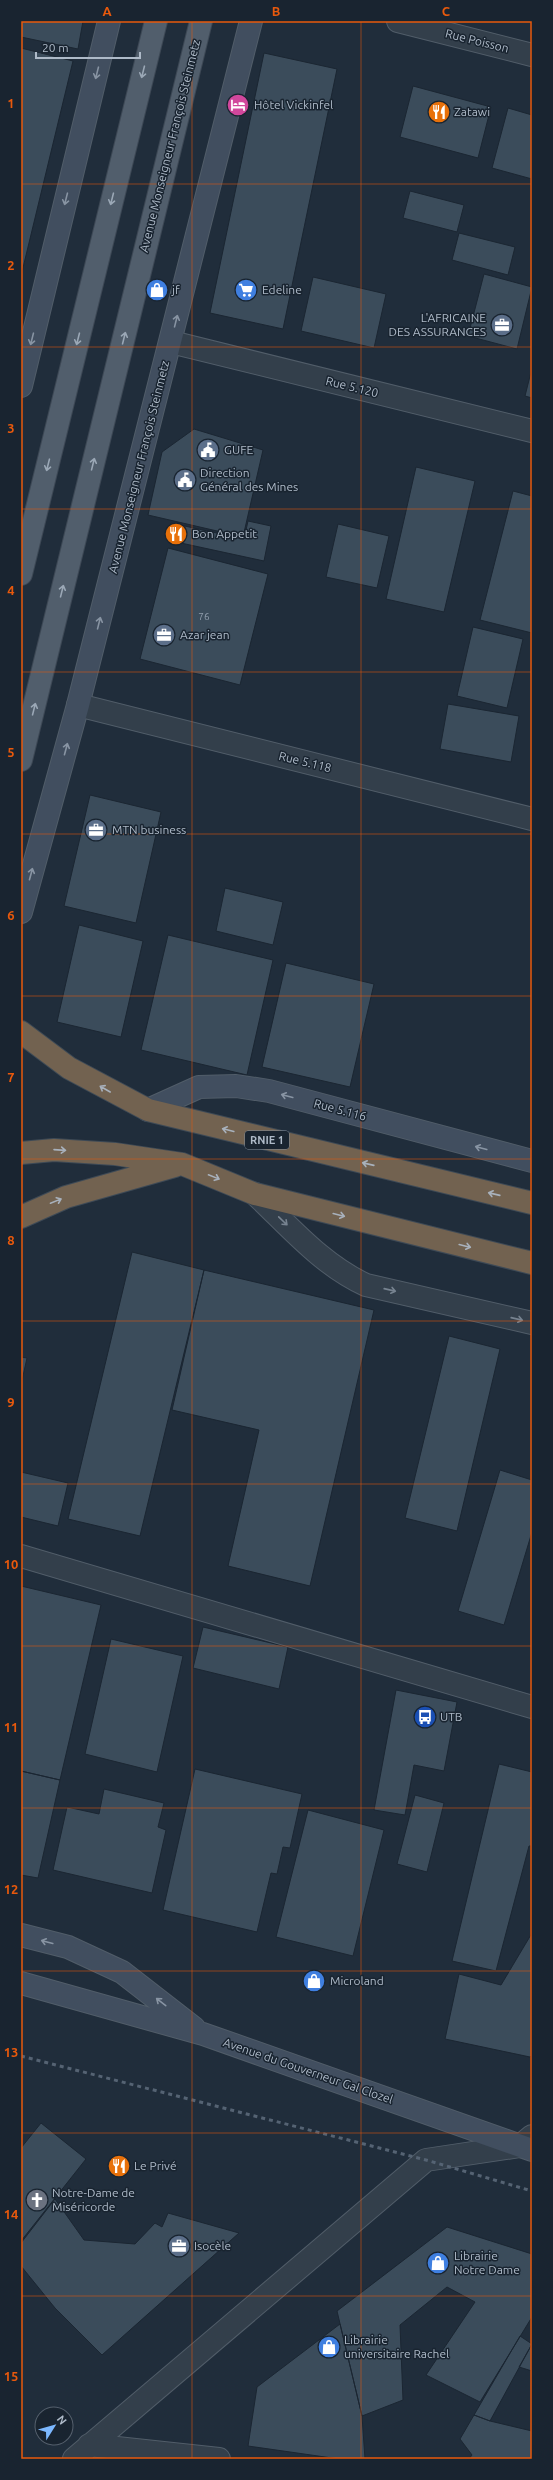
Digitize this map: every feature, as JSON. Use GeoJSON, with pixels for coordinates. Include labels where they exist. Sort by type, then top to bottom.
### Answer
{"type":"FeatureCollection","features":[{"type":"Feature","properties":{"kind":"highway","name":"RNIE 1"},"geometry":{"type":"LineString","coordinates":[[21,1032],[69,1068],[148,1110],[532,1203]]}},
{"type":"Feature","properties":{"kind":"highway"},"geometry":{"type":"LineString","coordinates":[[21,1153],[54,1150],[115,1154],[182,1164],[255,1194],[532,1263]]}},
{"type":"Feature","properties":{"kind":"highway"},"geometry":{"type":"LineString","coordinates":[[21,1217],[66,1197],[182,1164]]}},
{"type":"Feature","properties":{"kind":"main road"},"geometry":{"type":"LineString","coordinates":[[21,386],[109,21]]}},
{"type":"Feature","properties":{"kind":"main road"},"geometry":{"type":"LineString","coordinates":[[21,574],[156,21]]}},
{"type":"Feature","properties":{"kind":"main road","name":"Avenue Monseigneur François Steinmetz"},"geometry":{"type":"LineString","coordinates":[[21,760],[201,21]]}},
{"type":"Feature","properties":{"kind":"main road","name":"Avenue Monseigneur François Steinmetz"},"geometry":{"type":"LineString","coordinates":[[21,912],[78,705],[251,21]]}},
{"type":"Feature","properties":{"kind":"main road","name":"Rue 5.116"},"geometry":{"type":"LineString","coordinates":[[148,1110],[199,1087],[236,1086],[269,1091],[532,1161]]}},
{"type":"Feature","properties":{"kind":"main road"},"geometry":{"type":"LineString","coordinates":[[21,1935],[68,1948],[122,1972],[203,2034]]}},
{"type":"Feature","properties":{"kind":"main road","name":"Avenue du Gouverneur Gal Clozel"},"geometry":{"type":"LineString","coordinates":[[21,1982],[81,2001],[203,2034],[528,2144]]}},
{"type":"Feature","properties":{"kind":"main road","name":"Avenue du Gouverneur Gal Clozel"},"geometry":{"type":"LineString","coordinates":[[21,1994],[81,2001]]}},
{"type":"Feature","properties":{"kind":"street","name":"Rue Poisson"},"geometry":{"type":"LineString","coordinates":[[398,21],[532,55]]}},
{"type":"Feature","properties":{"kind":"street","name":"Rue 5.120"},"geometry":{"type":"LineString","coordinates":[[171,342],[532,432]]}},
{"type":"Feature","properties":{"kind":"street","name":"Rue 5.118"},"geometry":{"type":"LineString","coordinates":[[78,705],[532,819]]}},
{"type":"Feature","properties":{"kind":"street"},"geometry":{"type":"LineString","coordinates":[[255,1194],[328,1264],[346,1276],[366,1285],[532,1323]]}},
{"type":"Feature","properties":{"kind":"street"},"geometry":{"type":"LineString","coordinates":[[21,1556],[532,1707]]}},
{"type":"Feature","properties":{"kind":"street"},"geometry":{"type":"LineString","coordinates":[[81,2452],[426,2160],[528,2144]]}},
{"type":"Feature","properties":{"kind":"street"},"geometry":{"type":"LineString","coordinates":[[81,2452],[219,2459]]}},
{"type":"Feature","properties":{"kind":"building"},"geometry":{"type":"Polygon","coordinates":[[[21,21],[83,21],[78,49],[21,37],[21,21]]]}},
{"type":"Feature","properties":{"kind":"building"},"geometry":{"type":"Polygon","coordinates":[[[21,48],[73,61],[21,276],[21,48]]]}},
{"type":"Feature","properties":{"kind":"building"},"geometry":{"type":"Polygon","coordinates":[[[264,53],[337,69],[283,329],[210,313],[264,53]]]}},
{"type":"Feature","properties":{"kind":"building"},"geometry":{"type":"Polygon","coordinates":[[[413,86],[491,107],[478,158],[400,137],[413,86]]]}},
{"type":"Feature","properties":{"kind":"building"},"geometry":{"type":"Polygon","coordinates":[[[508,108],[532,115],[532,179],[492,168],[508,108]]]}},
{"type":"Feature","properties":{"kind":"building"},"geometry":{"type":"Polygon","coordinates":[[[410,191],[464,205],[457,232],[403,218],[410,191]]]}},
{"type":"Feature","properties":{"kind":"building"},"geometry":{"type":"Polygon","coordinates":[[[459,233],[515,247],[508,275],[452,260],[459,233]]]}},
{"type":"Feature","properties":{"kind":"building"},"geometry":{"type":"Polygon","coordinates":[[[484,274],[532,287],[517,349],[468,336],[484,274]]]}},
{"type":"Feature","properties":{"kind":"building"},"geometry":{"type":"Polygon","coordinates":[[[313,277],[386,294],[374,348],[301,331],[313,277]]]}},
{"type":"Feature","properties":{"kind":"building"},"geometry":{"type":"Polygon","coordinates":[[[532,368],[532,398],[525,396],[532,368]]]}},
{"type":"Feature","properties":{"kind":"building"},"geometry":{"type":"Polygon","coordinates":[[[194,429],[263,450],[243,537],[148,515],[162,452],[194,429]]]}},
{"type":"Feature","properties":{"kind":"building"},"geometry":{"type":"Polygon","coordinates":[[[416,467],[475,481],[444,612],[386,599],[416,467]]]}},
{"type":"Feature","properties":{"kind":"building"},"geometry":{"type":"Polygon","coordinates":[[[513,491],[532,496],[532,633],[480,620],[513,491]]]}},
{"type":"Feature","properties":{"kind":"building"},"geometry":{"type":"Polygon","coordinates":[[[248,521],[271,526],[264,561],[167,540],[171,523],[244,539],[248,521]]]}},
{"type":"Feature","properties":{"kind":"building"},"geometry":{"type":"Polygon","coordinates":[[[338,524],[389,536],[377,588],[326,577],[338,524]]]}},
{"type":"Feature","properties":{"kind":"building"},"geometry":{"type":"Polygon","coordinates":[[[168,548],[268,574],[240,685],[140,659],[168,548]]]}},
{"type":"Feature","properties":{"kind":"building"},"geometry":{"type":"Polygon","coordinates":[[[473,627],[523,639],[507,708],[457,696],[473,627]]]}},
{"type":"Feature","properties":{"kind":"building"},"geometry":{"type":"Polygon","coordinates":[[[448,704],[519,716],[511,762],[440,749],[448,704]]]}},
{"type":"Feature","properties":{"kind":"building"},"geometry":{"type":"Polygon","coordinates":[[[90,795],[161,812],[136,923],[64,906],[90,795]]]}},
{"type":"Feature","properties":{"kind":"building"},"geometry":{"type":"Polygon","coordinates":[[[225,888],[283,902],[273,945],[216,931],[225,888]]]}},
{"type":"Feature","properties":{"kind":"building"},"geometry":{"type":"Polygon","coordinates":[[[79,925],[143,941],[121,1037],[57,1022],[79,925]]]}},
{"type":"Feature","properties":{"kind":"building"},"geometry":{"type":"Polygon","coordinates":[[[168,935],[273,960],[247,1075],[141,1050],[168,935]]]}},
{"type":"Feature","properties":{"kind":"building"},"geometry":{"type":"Polygon","coordinates":[[[286,963],[374,984],[350,1087],[262,1067],[286,963]]]}},
{"type":"Feature","properties":{"kind":"building"},"geometry":{"type":"Polygon","coordinates":[[[132,1252],[204,1270],[140,1536],[68,1519],[132,1252]]]}},
{"type":"Feature","properties":{"kind":"building"},"geometry":{"type":"Polygon","coordinates":[[[204,1270],[374,1310],[310,1586],[228,1566],[259,1430],[172,1410],[204,1270]]]}},
{"type":"Feature","properties":{"kind":"building"},"geometry":{"type":"Polygon","coordinates":[[[449,1336],[500,1349],[457,1531],[405,1518],[449,1336]]]}},
{"type":"Feature","properties":{"kind":"building"},"geometry":{"type":"Polygon","coordinates":[[[21,1357],[27,1358],[21,1385],[21,1357]]]}},
{"type":"Feature","properties":{"kind":"building"},"geometry":{"type":"Polygon","coordinates":[[[500,1470],[532,1480],[532,1532],[504,1625],[458,1611],[500,1470]]]}},
{"type":"Feature","properties":{"kind":"building"},"geometry":{"type":"Polygon","coordinates":[[[21,1472],[68,1483],[58,1526],[21,1517],[21,1472]]]}},
{"type":"Feature","properties":{"kind":"building"},"geometry":{"type":"Polygon","coordinates":[[[21,1586],[101,1605],[60,1780],[21,1771],[21,1586]]]}},
{"type":"Feature","properties":{"kind":"building"},"geometry":{"type":"Polygon","coordinates":[[[203,1627],[288,1647],[279,1689],[193,1668],[203,1627]]]}},
{"type":"Feature","properties":{"kind":"building"},"geometry":{"type":"Polygon","coordinates":[[[111,1639],[183,1656],[157,1772],[85,1754],[111,1639]]]}},
{"type":"Feature","properties":{"kind":"building"},"geometry":{"type":"Polygon","coordinates":[[[396,1690],[457,1702],[444,1771],[414,1765],[405,1815],[374,1810],[396,1690]]]}},
{"type":"Feature","properties":{"kind":"building"},"geometry":{"type":"Polygon","coordinates":[[[499,1764],[532,1772],[532,1846],[529,1846],[496,1971],[452,1961],[499,1764]]]}},
{"type":"Feature","properties":{"kind":"building"},"geometry":{"type":"Polygon","coordinates":[[[195,1769],[302,1794],[290,1848],[283,1847],[277,1874],[271,1873],[257,1932],[163,1910],[195,1769]]]}},
{"type":"Feature","properties":{"kind":"building"},"geometry":{"type":"Polygon","coordinates":[[[21,1771],[60,1780],[38,1878],[21,1875],[21,1771]]]}},
{"type":"Feature","properties":{"kind":"building"},"geometry":{"type":"Polygon","coordinates":[[[104,1789],[164,1803],[158,1827],[166,1830],[152,1893],[53,1870],[67,1807],[99,1814],[104,1789]]]}},
{"type":"Feature","properties":{"kind":"building"},"geometry":{"type":"Polygon","coordinates":[[[415,1795],[444,1803],[427,1872],[397,1864],[415,1795]]]}},
{"type":"Feature","properties":{"kind":"building"},"geometry":{"type":"Polygon","coordinates":[[[308,1810],[384,1830],[353,1956],[276,1937],[308,1810]]]}},
{"type":"Feature","properties":{"kind":"building"},"geometry":{"type":"Polygon","coordinates":[[[532,1933],[532,2055],[530,2057],[445,2039],[459,1974],[501,1985],[532,1933]]]}},
{"type":"Feature","properties":{"kind":"building","name":"Notre-Dame de Miséricorde"},"geometry":{"type":"Polygon","coordinates":[[[41,2123],[86,2159],[21,2241],[21,2148],[41,2123]]]}},
{"type":"Feature","properties":{"kind":"building"},"geometry":{"type":"Polygon","coordinates":[[[55,2199],[84,2240],[135,2244],[155,2223],[162,2227],[168,2213],[239,2233],[102,2355],[55,2308],[21,2266],[21,2243],[55,2199]]]}},
{"type":"Feature","properties":{"kind":"building"},"geometry":{"type":"Polygon","coordinates":[[[447,2227],[532,2254],[532,2317],[480,2402],[426,2375],[475,2302],[447,2287],[400,2325],[403,2400],[362,2416],[337,2311],[447,2227]]]}},
{"type":"Feature","properties":{"kind":"building"},"geometry":{"type":"Polygon","coordinates":[[[340,2324],[362,2416],[365,2459],[339,2459],[248,2446],[257,2387],[340,2324]]]}},
{"type":"Feature","properties":{"kind":"building"},"geometry":{"type":"Polygon","coordinates":[[[520,2336],[532,2344],[490,2421],[474,2415],[520,2336]]]}},
{"type":"Feature","properties":{"kind":"building"},"geometry":{"type":"Polygon","coordinates":[[[532,2344],[532,2371],[519,2367],[532,2344]]]}},
{"type":"Feature","properties":{"kind":"building"},"geometry":{"type":"Polygon","coordinates":[[[474,2415],[490,2421],[532,2431],[532,2459],[469,2459],[472,2455],[460,2439],[474,2415]]]}},
{"type":"Feature","properties":{"kind":"railway"},"geometry":{"type":"LineString","coordinates":[[21,2056],[426,2160],[532,2191]]}},
{"type":"Feature","properties":{"kind":"place","name":"Hôtel Vickinfel"},"geometry":{"type":"Point","coordinates":[238,105]}},
{"type":"Feature","properties":{"kind":"place","name":"Zatawi"},"geometry":{"type":"Point","coordinates":[439,112]}},
{"type":"Feature","properties":{"kind":"place","name":"jf"},"geometry":{"type":"Point","coordinates":[157,290]}},
{"type":"Feature","properties":{"kind":"place","name":"Edeline"},"geometry":{"type":"Point","coordinates":[246,290]}},
{"type":"Feature","properties":{"kind":"place","name":"L'AFRICAINE DES ASSURANCES"},"geometry":{"type":"Point","coordinates":[502,325]}},
{"type":"Feature","properties":{"kind":"place","name":"GUFE"},"geometry":{"type":"Point","coordinates":[208,450]}},
{"type":"Feature","properties":{"kind":"place","name":"Direction Général des Mines"},"geometry":{"type":"Point","coordinates":[185,480]}},
{"type":"Feature","properties":{"kind":"place","name":"Bon Appetit"},"geometry":{"type":"Point","coordinates":[176,534]}},
{"type":"Feature","properties":{"kind":"place","name":"Azar jean"},"geometry":{"type":"Point","coordinates":[164,635]}},
{"type":"Feature","properties":{"kind":"place","name":"MTN business"},"geometry":{"type":"Point","coordinates":[96,830]}},
{"type":"Feature","properties":{"kind":"place","name":"UTB"},"geometry":{"type":"Point","coordinates":[425,1717]}},
{"type":"Feature","properties":{"kind":"place","name":"Microland"},"geometry":{"type":"Point","coordinates":[314,1981]}},
{"type":"Feature","properties":{"kind":"place","name":"Le Privé"},"geometry":{"type":"Point","coordinates":[119,2166]}},
{"type":"Feature","properties":{"kind":"place","name":"Notre-Dame de Miséricorde"},"geometry":{"type":"Point","coordinates":[37,2200]}},
{"type":"Feature","properties":{"kind":"place","name":"Isocèle"},"geometry":{"type":"Point","coordinates":[179,2246]}},
{"type":"Feature","properties":{"kind":"place","name":"Librairie Notre Dame"},"geometry":{"type":"Point","coordinates":[438,2263]}},
{"type":"Feature","properties":{"kind":"place","name":"Librairie universitaire Rachel"},"geometry":{"type":"Point","coordinates":[329,2347]}}]}
